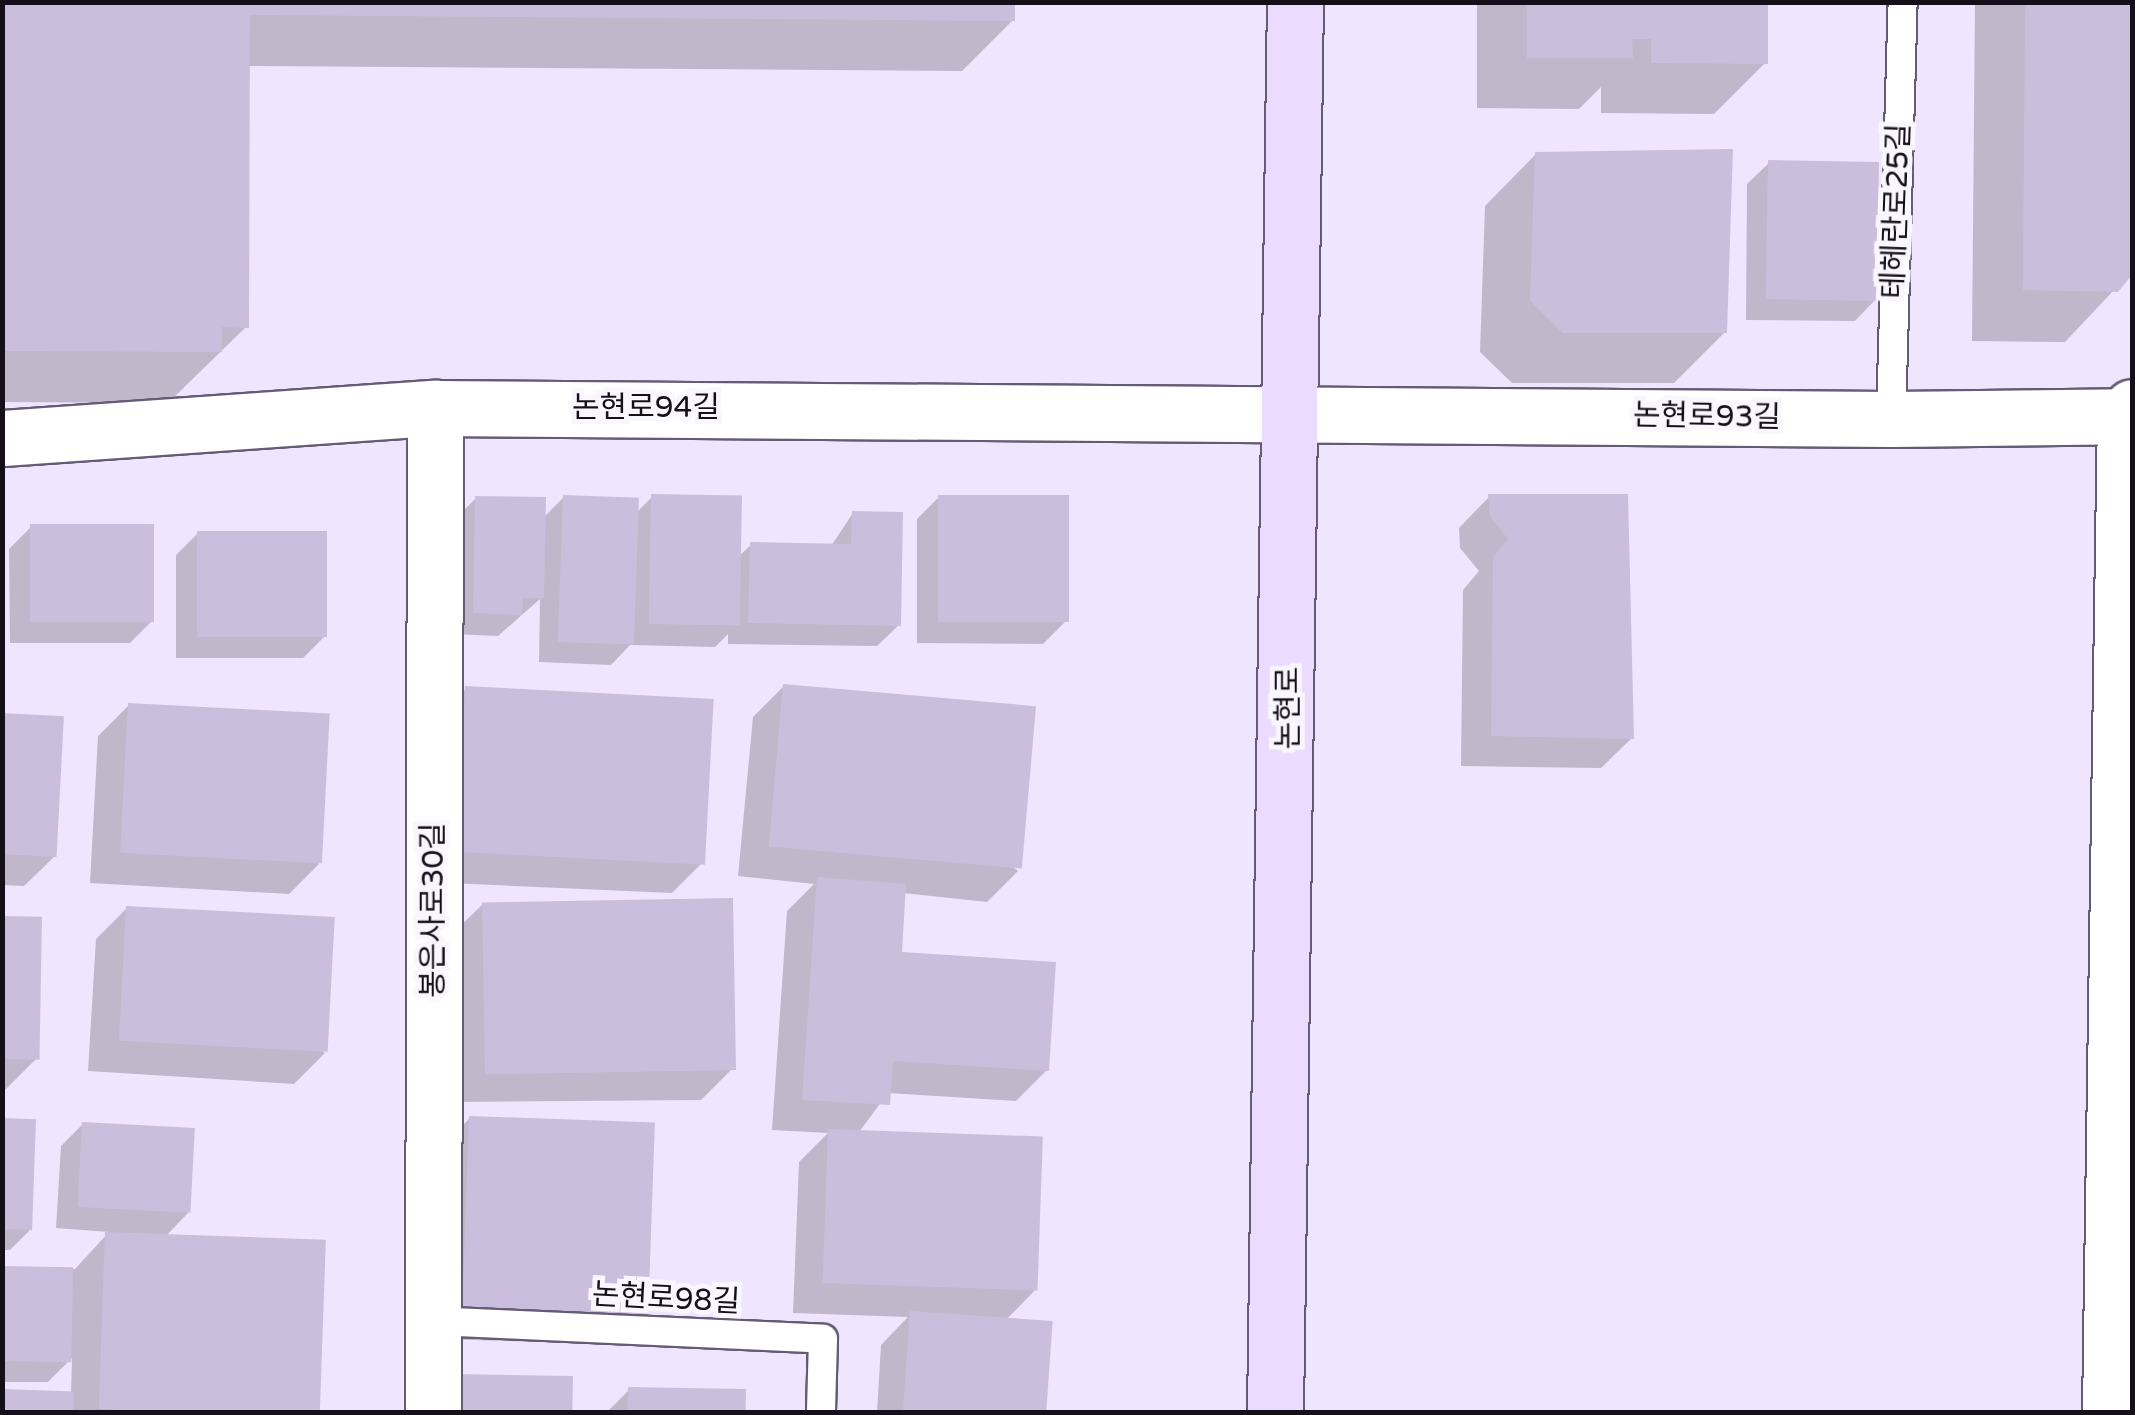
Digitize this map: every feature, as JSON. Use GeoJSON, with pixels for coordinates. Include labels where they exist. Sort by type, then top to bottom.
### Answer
{"type":"FeatureCollection","features":[{"type":"Feature","properties":{"kind":"main road","name":"논현로"},"geometry":{"type":"LineString","coordinates":[[1275,1412],[1294,2]]}},
{"type":"Feature","properties":{"kind":"street","name":"논현로94길"},"geometry":{"type":"LineString","coordinates":[[2,438],[434,408],[1290,410]]}},
{"type":"Feature","properties":{"kind":"street","name":"봉은사로30길"},"geometry":{"type":"LineString","coordinates":[[432,1412],[434,408]]}},
{"type":"Feature","properties":{"kind":"street","name":"논현로93길"},"geometry":{"type":"LineString","coordinates":[[1290,410],[1891,419],[2129,411]]}},
{"type":"Feature","properties":{"kind":"street"},"geometry":{"type":"LineString","coordinates":[[2110,1412],[2123,1005],[2129,411]]}},
{"type":"Feature","properties":{"kind":"lane","name":"테헤란로25길"},"geometry":{"type":"LineString","coordinates":[[1891,419],[1904,2]]}},
{"type":"Feature","properties":{"kind":"lane","name":"논현로98길"},"geometry":{"type":"LineString","coordinates":[[433,1321],[823,1339],[821,1412]]}},
{"type":"Feature","properties":{"kind":"building"},"geometry":{"type":"Polygon","coordinates":[[[2,2],[1015,2],[1015,21],[250,15],[249,328],[222,327],[222,352],[2,351],[2,2]]]}},
{"type":"Feature","properties":{"kind":"building"},"geometry":{"type":"Polygon","coordinates":[[[1527,2],[1768,2],[1768,64],[1651,63],[1651,39],[1632,39],[1633,58],[1527,58],[1527,2]]]}},
{"type":"Feature","properties":{"kind":"building"},"geometry":{"type":"Polygon","coordinates":[[[2025,2],[2132,2],[2132,275],[2118,292],[2023,290],[2025,2]]]}},
{"type":"Feature","properties":{"kind":"building"},"geometry":{"type":"Polygon","coordinates":[[[1733,149],[1727,333],[1563,333],[1530,301],[1535,152],[1733,149]]]}},
{"type":"Feature","properties":{"kind":"building"},"geometry":{"type":"Polygon","coordinates":[[[1768,160],[1879,162],[1877,301],[1766,299],[1768,160]]]}},
{"type":"Feature","properties":{"kind":"building"},"geometry":{"type":"Polygon","coordinates":[[[651,494],[742,496],[740,626],[649,624],[651,494]]]}},
{"type":"Feature","properties":{"kind":"building"},"geometry":{"type":"Polygon","coordinates":[[[1488,494],[1628,494],[1634,739],[1491,736],[1493,557],[1508,539],[1490,517],[1488,494]]]}},
{"type":"Feature","properties":{"kind":"building"},"geometry":{"type":"Polygon","coordinates":[[[563,495],[639,498],[634,645],[558,642],[563,495]]]}},
{"type":"Feature","properties":{"kind":"building"},"geometry":{"type":"Polygon","coordinates":[[[938,495],[1069,495],[1069,622],[938,622],[938,495]]]}},
{"type":"Feature","properties":{"kind":"building"},"geometry":{"type":"Polygon","coordinates":[[[475,496],[546,497],[544,598],[523,598],[522,615],[473,613],[475,496]]]}},
{"type":"Feature","properties":{"kind":"building"},"geometry":{"type":"Polygon","coordinates":[[[852,511],[903,512],[901,626],[748,623],[750,542],[851,544],[852,511]]]}},
{"type":"Feature","properties":{"kind":"building"},"geometry":{"type":"Polygon","coordinates":[[[30,524],[154,524],[154,622],[30,622],[30,524]]]}},
{"type":"Feature","properties":{"kind":"building"},"geometry":{"type":"Polygon","coordinates":[[[197,531],[327,531],[327,637],[197,637],[197,531]]]}},
{"type":"Feature","properties":{"kind":"building"},"geometry":{"type":"Polygon","coordinates":[[[783,684],[1036,706],[1022,869],[769,846],[783,684]]]}},
{"type":"Feature","properties":{"kind":"building"},"geometry":{"type":"Polygon","coordinates":[[[465,686],[714,699],[705,865],[456,852],[465,686]]]}},
{"type":"Feature","properties":{"kind":"building"},"geometry":{"type":"Polygon","coordinates":[[[128,703],[330,714],[322,863],[120,853],[128,703]]]}},
{"type":"Feature","properties":{"kind":"building"},"geometry":{"type":"Polygon","coordinates":[[[2,713],[64,716],[57,857],[2,854],[2,713]]]}},
{"type":"Feature","properties":{"kind":"building"},"geometry":{"type":"Polygon","coordinates":[[[817,877],[906,884],[902,952],[1056,962],[1049,1071],[893,1061],[890,1105],[802,1100],[817,877]]]}},
{"type":"Feature","properties":{"kind":"building"},"geometry":{"type":"Polygon","coordinates":[[[733,898],[736,1070],[485,1074],[482,902],[733,898]]]}},
{"type":"Feature","properties":{"kind":"building"},"geometry":{"type":"Polygon","coordinates":[[[126,906],[335,917],[328,1052],[119,1041],[126,906]]]}},
{"type":"Feature","properties":{"kind":"building"},"geometry":{"type":"Polygon","coordinates":[[[2,916],[42,917],[39,1060],[2,1059],[2,916]]]}},
{"type":"Feature","properties":{"kind":"building"},"geometry":{"type":"Polygon","coordinates":[[[469,1116],[655,1122],[648,1316],[462,1310],[469,1116]]]}},
{"type":"Feature","properties":{"kind":"building"},"geometry":{"type":"Polygon","coordinates":[[[2,1118],[36,1119],[32,1230],[2,1229],[2,1118]]]}},
{"type":"Feature","properties":{"kind":"building"},"geometry":{"type":"Polygon","coordinates":[[[82,1122],[195,1128],[190,1213],[78,1207],[82,1122]]]}},
{"type":"Feature","properties":{"kind":"building"},"geometry":{"type":"Polygon","coordinates":[[[828,1129],[1043,1137],[1037,1290],[823,1283],[828,1129]]]}},
{"type":"Feature","properties":{"kind":"building"},"geometry":{"type":"Polygon","coordinates":[[[105,1232],[326,1240],[320,1412],[99,1409],[105,1232]]]}},
{"type":"Feature","properties":{"kind":"building"},"geometry":{"type":"Polygon","coordinates":[[[2,1266],[73,1267],[71,1362],[2,1361],[2,1266]]]}},
{"type":"Feature","properties":{"kind":"building"},"geometry":{"type":"Polygon","coordinates":[[[910,1311],[1053,1321],[1046,1412],[903,1412],[910,1311]]]}},
{"type":"Feature","properties":{"kind":"building"},"geometry":{"type":"Polygon","coordinates":[[[454,1374],[573,1376],[572,1412],[453,1412],[454,1374]]]}},
{"type":"Feature","properties":{"kind":"building"},"geometry":{"type":"Polygon","coordinates":[[[628,1387],[746,1389],[746,1412],[628,1412],[628,1387]]]}},
{"type":"Feature","properties":{"kind":"building"},"geometry":{"type":"Polygon","coordinates":[[[2,1389],[74,1392],[73,1412],[2,1412],[2,1389]]]}}]}
